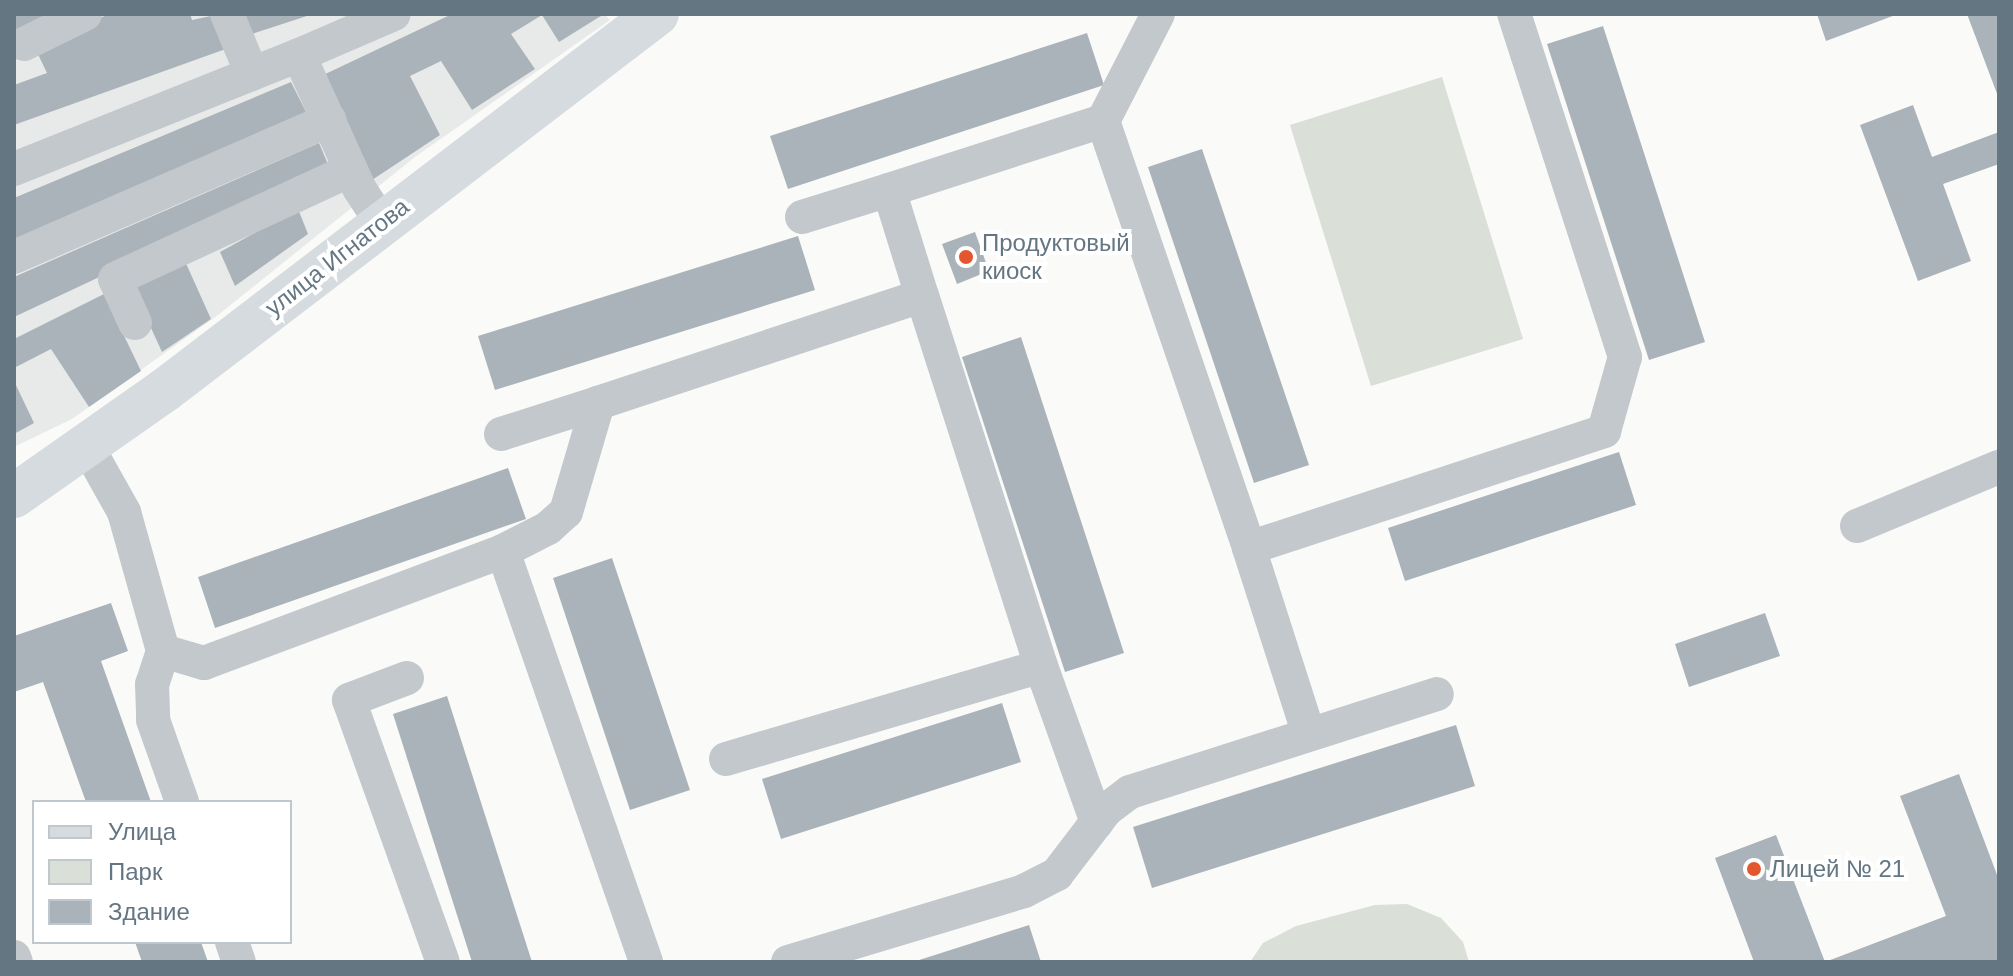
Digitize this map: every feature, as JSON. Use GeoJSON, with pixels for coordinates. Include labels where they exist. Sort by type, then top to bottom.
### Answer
{"type":"FeatureCollection","features":[{"type":"Feature","properties":{"kind":"main road","name":"улица Игнатова"},"geometry":{"type":"LineString","coordinates":[[14,496],[87,446],[381,222],[639,19]]}},
{"type":"Feature","properties":{"kind":"lane"},"geometry":{"type":"LineString","coordinates":[[24,44],[85,14]]}},
{"type":"Feature","properties":{"kind":"lane"},"geometry":{"type":"LineString","coordinates":[[227,14],[252,74]]}},
{"type":"Feature","properties":{"kind":"lane"},"geometry":{"type":"LineString","coordinates":[[14,169],[394,14]]}},
{"type":"Feature","properties":{"kind":"lane"},"geometry":{"type":"LineString","coordinates":[[802,217],[1103,121],[1158,14]]}},
{"type":"Feature","properties":{"kind":"lane"},"geometry":{"type":"LineString","coordinates":[[1249,548],[1604,431],[1625,357],[1514,14]]}},
{"type":"Feature","properties":{"kind":"lane"},"geometry":{"type":"LineString","coordinates":[[299,55],[351,170],[381,222]]}},
{"type":"Feature","properties":{"kind":"lane"},"geometry":{"type":"LineString","coordinates":[[14,257],[329,120]]}},
{"type":"Feature","properties":{"kind":"lane"},"geometry":{"type":"LineString","coordinates":[[1103,121],[1249,548],[1309,735]]}},
{"type":"Feature","properties":{"kind":"lane"},"geometry":{"type":"LineString","coordinates":[[135,323],[115,279],[351,170]]}},
{"type":"Feature","properties":{"kind":"lane"},"geometry":{"type":"LineString","coordinates":[[889,190],[1041,666],[1097,822]]}},
{"type":"Feature","properties":{"kind":"lane"},"geometry":{"type":"LineString","coordinates":[[501,434],[922,296]]}},
{"type":"Feature","properties":{"kind":"lane"},"geometry":{"type":"LineString","coordinates":[[163,651],[204,663],[503,551],[548,528],[566,512],[598,403]]}},
{"type":"Feature","properties":{"kind":"lane"},"geometry":{"type":"LineString","coordinates":[[87,446],[124,512],[163,651],[152,684],[153,720],[181,800]]}},
{"type":"Feature","properties":{"kind":"lane"},"geometry":{"type":"LineString","coordinates":[[1857,526],[1999,467]]}},
{"type":"Feature","properties":{"kind":"lane"},"geometry":{"type":"LineString","coordinates":[[503,551],[646,962]]}},
{"type":"Feature","properties":{"kind":"lane"},"geometry":{"type":"LineString","coordinates":[[726,759],[1041,666]]}},
{"type":"Feature","properties":{"kind":"lane"},"geometry":{"type":"LineString","coordinates":[[407,678],[349,700],[443,962]]}},
{"type":"Feature","properties":{"kind":"lane"},"geometry":{"type":"LineString","coordinates":[[788,962],[1024,891],[1057,874],[1097,822],[1130,792],[1437,694]]}},
{"type":"Feature","properties":{"kind":"shaded area"},"geometry":{"type":"Polygon","coordinates":[[[14,14],[604,14],[610,20],[415,157],[218,315],[72,419],[14,447],[14,14]]]}},
{"type":"Feature","properties":{"kind":"green space"},"geometry":{"type":"Polygon","coordinates":[[[1442,77],[1523,339],[1371,386],[1290,125],[1442,77]]]}},
{"type":"Feature","properties":{"kind":"green space"},"geometry":{"type":"Polygon","coordinates":[[[1407,904],[1441,918],[1463,942],[1469,962],[1250,962],[1263,943],[1296,926],[1375,905],[1407,904]]]}},
{"type":"Feature","properties":{"kind":"building"},"geometry":{"type":"Polygon","coordinates":[[[14,14],[55,14],[14,34],[14,14]]]}},
{"type":"Feature","properties":{"kind":"building"},"geometry":{"type":"Polygon","coordinates":[[[109,14],[190,14],[192,20],[220,14],[234,46],[14,125],[14,85],[47,73],[35,48],[109,14]]]}},
{"type":"Feature","properties":{"kind":"building"},"geometry":{"type":"Polygon","coordinates":[[[241,14],[310,14],[310,15],[249,35],[241,14]]]}},
{"type":"Feature","properties":{"kind":"building"},"geometry":{"type":"Polygon","coordinates":[[[452,14],[604,14],[559,42],[542,15],[511,34],[535,69],[472,110],[441,61],[410,76],[440,135],[369,182],[319,77],[452,14]]]}},
{"type":"Feature","properties":{"kind":"building"},"geometry":{"type":"Polygon","coordinates":[[[1817,14],[1898,14],[1826,41],[1817,14]]]}},
{"type":"Feature","properties":{"kind":"building"},"geometry":{"type":"Polygon","coordinates":[[[1967,14],[1998,14],[1999,99],[1967,14]]]}},
{"type":"Feature","properties":{"kind":"building"},"geometry":{"type":"Polygon","coordinates":[[[1603,26],[1705,342],[1649,360],[1547,44],[1603,26]]]}},
{"type":"Feature","properties":{"kind":"building"},"geometry":{"type":"Polygon","coordinates":[[[1087,33],[1104,85],[788,189],[770,136],[1087,33]]]}},
{"type":"Feature","properties":{"kind":"building"},"geometry":{"type":"Polygon","coordinates":[[[291,82],[308,116],[14,241],[14,198],[291,82]]]}},
{"type":"Feature","properties":{"kind":"building"},"geometry":{"type":"Polygon","coordinates":[[[1913,105],[1932,157],[1999,132],[1999,164],[1943,184],[1971,261],[1918,281],[1860,125],[1913,105]]]}},
{"type":"Feature","properties":{"kind":"building"},"geometry":{"type":"Polygon","coordinates":[[[319,143],[330,169],[14,317],[14,277],[319,143]]]}},
{"type":"Feature","properties":{"kind":"building"},"geometry":{"type":"Polygon","coordinates":[[[1202,149],[1309,465],[1254,483],[1148,167],[1202,149]]]}},
{"type":"Feature","properties":{"kind":"building"},"geometry":{"type":"Polygon","coordinates":[[[298,209],[308,234],[235,286],[220,252],[298,209]]]}},
{"type":"Feature","properties":{"kind":"building","name":"Продуктовый киоск"},"geometry":{"type":"Polygon","coordinates":[[[975,232],[989,271],[957,284],[942,244],[975,232]]]}},
{"type":"Feature","properties":{"kind":"building"},"geometry":{"type":"Polygon","coordinates":[[[798,236],[815,290],[495,390],[478,336],[798,236]]]}},
{"type":"Feature","properties":{"kind":"building"},"geometry":{"type":"Polygon","coordinates":[[[184,259],[211,319],[162,352],[130,282],[184,259]]]}},
{"type":"Feature","properties":{"kind":"building"},"geometry":{"type":"Polygon","coordinates":[[[104,294],[141,371],[89,407],[51,349],[14,368],[14,339],[104,294]]]}},
{"type":"Feature","properties":{"kind":"building"},"geometry":{"type":"Polygon","coordinates":[[[1021,337],[1124,653],[1065,672],[962,357],[1021,337]]]}},
{"type":"Feature","properties":{"kind":"building"},"geometry":{"type":"Polygon","coordinates":[[[14,381],[34,423],[14,434],[14,381]]]}},
{"type":"Feature","properties":{"kind":"building"},"geometry":{"type":"Polygon","coordinates":[[[1619,452],[1636,505],[1405,581],[1388,528],[1619,452]]]}},
{"type":"Feature","properties":{"kind":"building"},"geometry":{"type":"Polygon","coordinates":[[[508,468],[526,519],[215,628],[198,577],[508,468]]]}},
{"type":"Feature","properties":{"kind":"building"},"geometry":{"type":"Polygon","coordinates":[[[612,558],[690,790],[630,810],[553,578],[612,558]]]}},
{"type":"Feature","properties":{"kind":"building"},"geometry":{"type":"Polygon","coordinates":[[[111,603],[128,651],[101,661],[150,800],[85,800],[43,682],[14,692],[14,636],[111,603]]]}},
{"type":"Feature","properties":{"kind":"building"},"geometry":{"type":"Polygon","coordinates":[[[1765,613],[1780,656],[1689,687],[1675,644],[1765,613]]]}},
{"type":"Feature","properties":{"kind":"building"},"geometry":{"type":"Polygon","coordinates":[[[447,696],[532,962],[472,962],[393,714],[447,696]]]}},
{"type":"Feature","properties":{"kind":"building"},"geometry":{"type":"Polygon","coordinates":[[[1002,703],[1021,762],[781,839],[762,779],[1002,703]]]}},
{"type":"Feature","properties":{"kind":"building"},"geometry":{"type":"Polygon","coordinates":[[[1456,725],[1475,786],[1152,888],[1133,827],[1456,725]]]}},
{"type":"Feature","properties":{"kind":"building","name":"Лицей № 21"},"geometry":{"type":"Polygon","coordinates":[[[1959,774],[1999,880],[1999,962],[1825,962],[1946,916],[1900,796],[1959,774]]]}},
{"type":"Feature","properties":{"kind":"building"},"geometry":{"type":"Polygon","coordinates":[[[1776,835],[1825,962],[1754,962],[1715,858],[1776,835]]]}},
{"type":"Feature","properties":{"kind":"building"},"geometry":{"type":"Polygon","coordinates":[[[1029,925],[1041,962],[916,962],[916,961],[1029,925]]]}},
{"type":"Feature","properties":{"kind":"building"},"geometry":{"type":"Polygon","coordinates":[[[136,944],[202,944],[208,962],[142,962],[136,944]]]}},
{"type":"Feature","properties":{"kind":"place","name":"Продуктовый киоск"},"geometry":{"type":"Point","coordinates":[966,257]}},
{"type":"Feature","properties":{"kind":"place","name":"Лицей № 21"},"geometry":{"type":"Point","coordinates":[1754,869]}}]}
